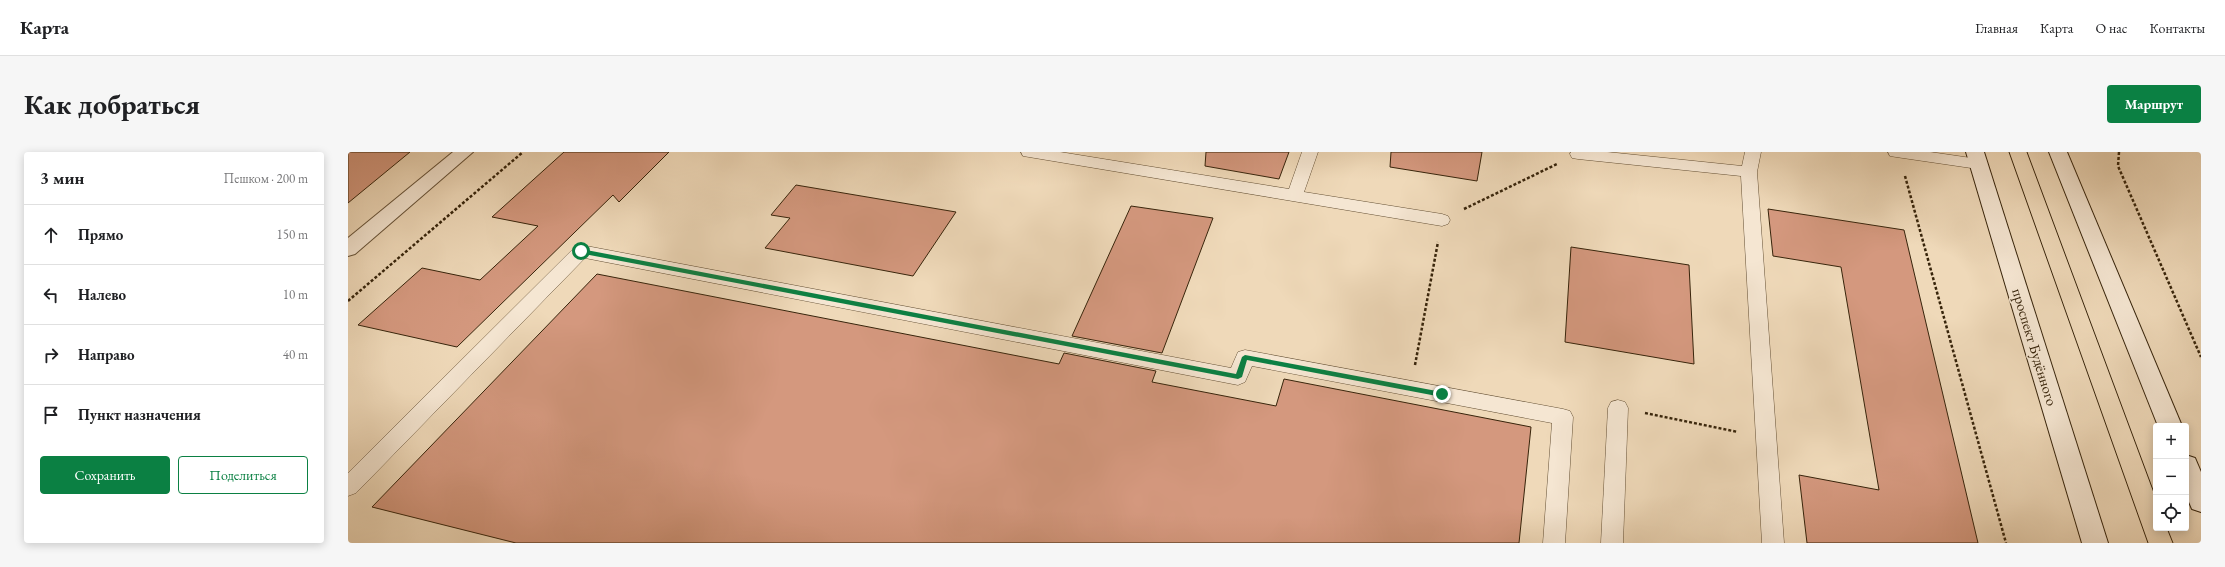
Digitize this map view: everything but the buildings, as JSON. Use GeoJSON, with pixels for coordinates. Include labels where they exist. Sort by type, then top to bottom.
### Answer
{"type":"FeatureCollection","features":[{"type":"Feature","properties":{"kind":"main road"},"geometry":{"type":"LineString","coordinates":[[348,249],[464,152]]}},
{"type":"Feature","properties":{"kind":"main road"},"geometry":{"type":"LineString","coordinates":[[2058,152],[2169,423]]}},
{"type":"Feature","properties":{"kind":"main road","name":"проспект Будённого"},"geometry":{"type":"LineString","coordinates":[[1976,158],[2095,543]]}},
{"type":"Feature","properties":{"kind":"main road"},"geometry":{"type":"LineString","coordinates":[[2189,472],[2201,501]]}},
{"type":"Feature","properties":{"kind":"lane"},"geometry":{"type":"LineString","coordinates":[[1029,152],[1442,220]]}},
{"type":"Feature","properties":{"kind":"lane"},"geometry":{"type":"LineString","coordinates":[[1295,195],[1310,152]]}},
{"type":"Feature","properties":{"kind":"lane"},"geometry":{"type":"LineString","coordinates":[[1753,152],[1749,172],[1773,543]]}},
{"type":"Feature","properties":{"kind":"lane"},"geometry":{"type":"LineString","coordinates":[[1897,152],[1976,158]]}},
{"type":"Feature","properties":{"kind":"lane"},"geometry":{"type":"LineString","coordinates":[[1578,154],[1749,172]]}},
{"type":"Feature","properties":{"kind":"lane"},"geometry":{"type":"LineString","coordinates":[[348,487],[581,251],[1238,377],[1245,357],[1563,417],[1554,543]]}},
{"type":"Feature","properties":{"kind":"lane"},"geometry":{"type":"LineString","coordinates":[[1612,543],[1618,408]]}},
{"type":"Feature","properties":{"kind":"path"},"geometry":{"type":"LineString","coordinates":[[348,301],[523,152]]}},
{"type":"Feature","properties":{"kind":"path"},"geometry":{"type":"LineString","coordinates":[[1897,152],[2006,543]]}},
{"type":"Feature","properties":{"kind":"path"},"geometry":{"type":"LineString","coordinates":[[2119,152],[2118,166],[2201,357]]}},
{"type":"Feature","properties":{"kind":"path"},"geometry":{"type":"LineString","coordinates":[[1414,369],[1442,220],[1578,154]]}},
{"type":"Feature","properties":{"kind":"path"},"geometry":{"type":"LineString","coordinates":[[1618,408],[1766,437]]}},
{"type":"Feature","properties":{"kind":"tram line"},"geometry":{"type":"LineString","coordinates":[[2009,152],[2148,543]]}},
{"type":"Feature","properties":{"kind":"tram line"},"geometry":{"type":"LineString","coordinates":[[2027,152],[2155,495]]}},
{"type":"Feature","properties":{"kind":"tram line"},"geometry":{"type":"LineString","coordinates":[[2168,531],[2173,543]]}},
{"type":"Feature","properties":{"kind":"route"},"geometry":{"type":"LineString","coordinates":[[581,251],[1238,377],[1245,357],[1442,394]]}}]}
